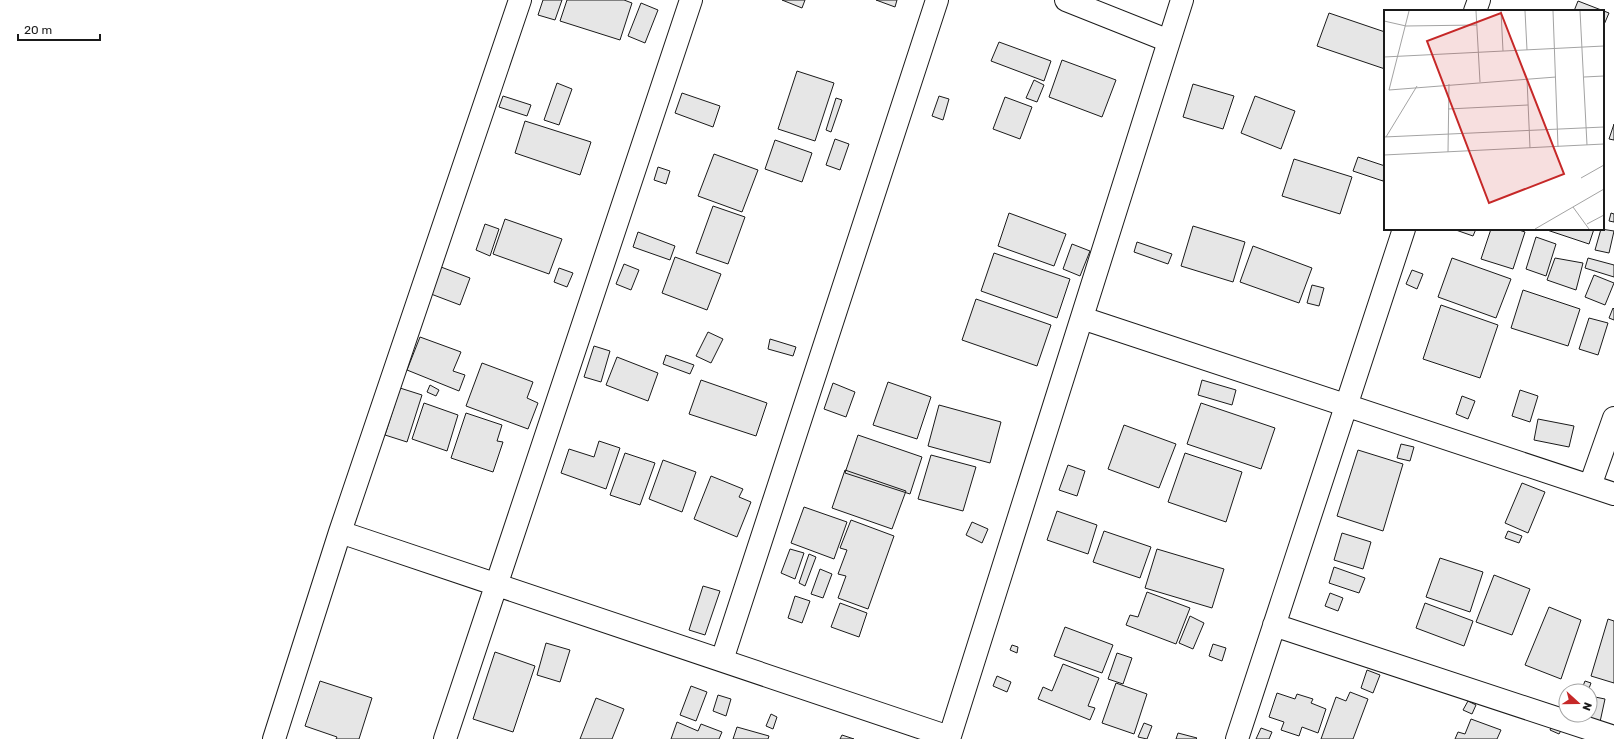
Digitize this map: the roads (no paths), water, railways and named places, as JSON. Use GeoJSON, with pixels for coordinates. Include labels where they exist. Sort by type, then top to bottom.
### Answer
{"type":"FeatureCollection","features":[{"type":"Feature","properties":{"kind":"street"},"geometry":{"type":"LineString","coordinates":[[274,739],[340,532],[520,0]]}},
{"type":"Feature","properties":{"kind":"street"},"geometry":{"type":"LineString","coordinates":[[446,739],[691,0]]}},
{"type":"Feature","properties":{"kind":"street"},"geometry":{"type":"LineString","coordinates":[[722,660],[937,0]]}},
{"type":"Feature","properties":{"kind":"street"},"geometry":{"type":"LineString","coordinates":[[1066,0],[1169,41]]}},
{"type":"Feature","properties":{"kind":"street"},"geometry":{"type":"LineString","coordinates":[[340,532],[949,738],[1182,0]]}},
{"type":"Feature","properties":{"kind":"street"},"geometry":{"type":"LineString","coordinates":[[1475,10],[1478,0]]}},
{"type":"Feature","properties":{"kind":"street"},"geometry":{"type":"LineString","coordinates":[[1237,739],[1404,230]]}},
{"type":"Feature","properties":{"kind":"street"},"geometry":{"type":"LineString","coordinates":[[1082,318],[1614,494]]}},
{"type":"Feature","properties":{"kind":"street"},"geometry":{"type":"LineString","coordinates":[[1590,486],[1614,418]]}},
{"type":"Feature","properties":{"kind":"street"},"geometry":{"type":"LineString","coordinates":[[1274,625],[1614,737]]}}]}
